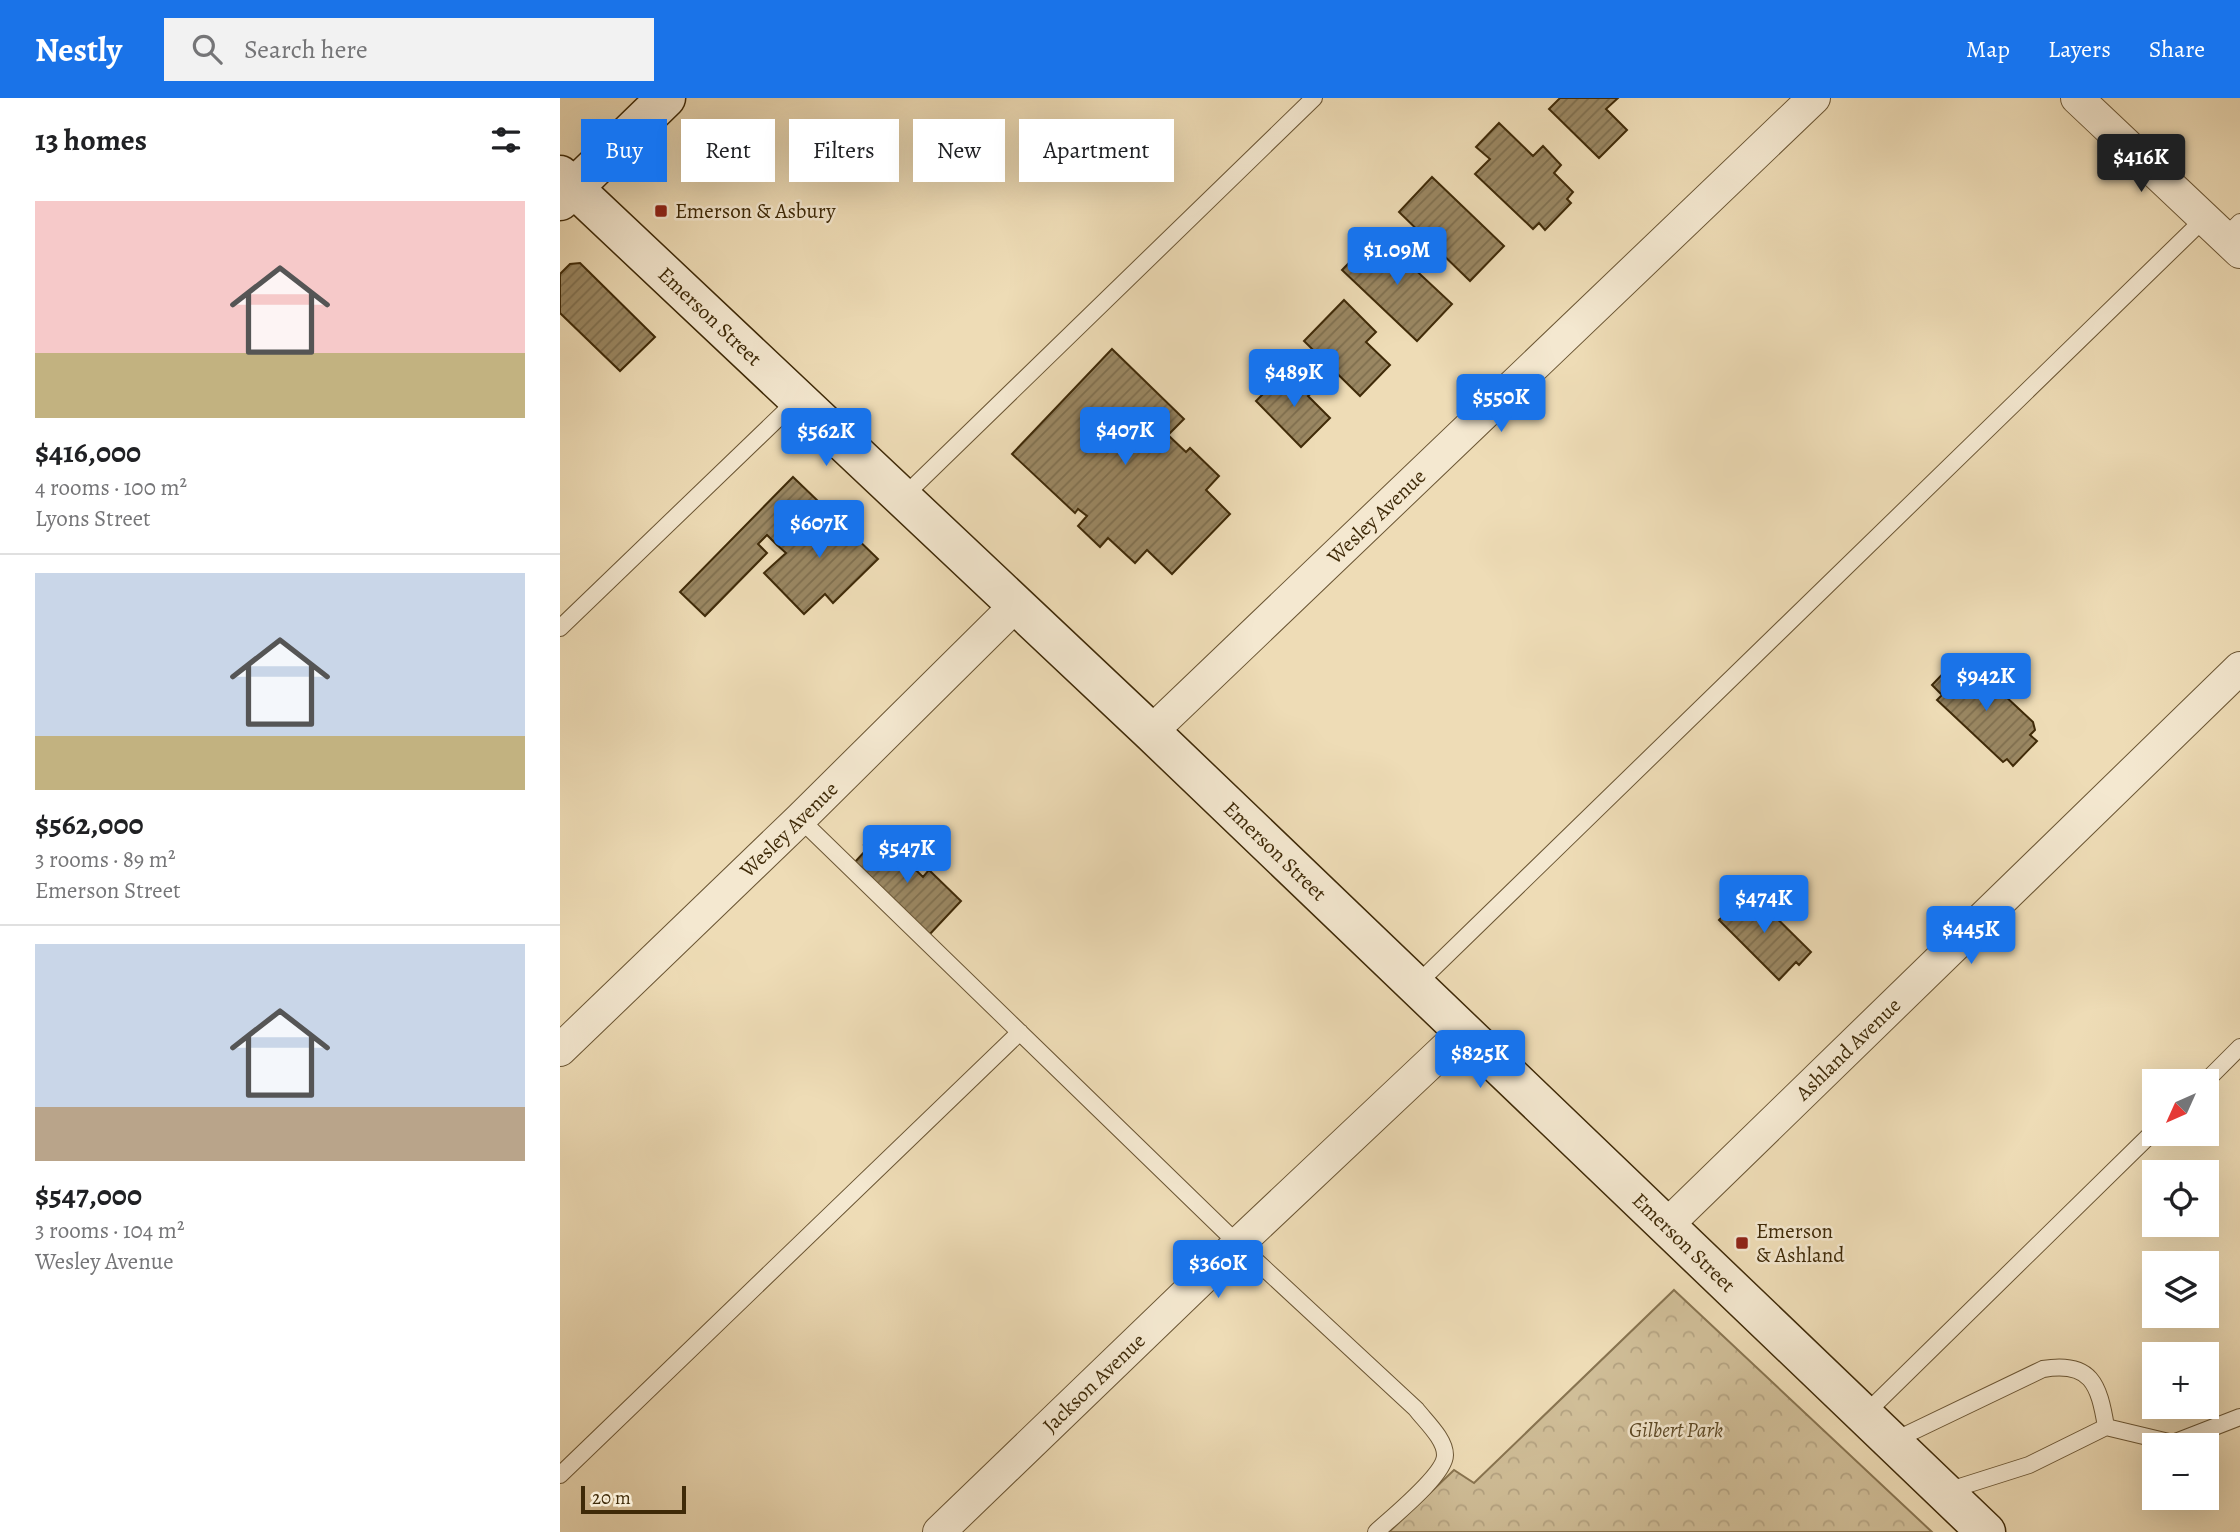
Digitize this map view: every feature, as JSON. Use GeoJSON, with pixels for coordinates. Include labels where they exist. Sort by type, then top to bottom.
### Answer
{"type":"FeatureCollection","features":[{"type":"Feature","properties":{"kind":"main road"},"geometry":{"type":"LineString","coordinates":[[564,188],[666,98]]}},
{"type":"Feature","properties":{"kind":"main road","name":"Emerson Street"},"geometry":{"type":"LineString","coordinates":[[564,188],[797,400],[1151,732],[1986,1532]]}},
{"type":"Feature","properties":{"kind":"street","name":"Wesley Avenue"},"geometry":{"type":"LineString","coordinates":[[1151,732],[1814,98]]}},
{"type":"Feature","properties":{"kind":"street"},"geometry":{"type":"LineString","coordinates":[[2077,98],[2227,232]]}},
{"type":"Feature","properties":{"kind":"street","name":"Wesley Avenue"},"geometry":{"type":"LineString","coordinates":[[560,1050],[800,819],[1016,605]]}},
{"type":"Feature","properties":{"kind":"street","name":"Ashland Avenue"},"geometry":{"type":"LineString","coordinates":[[1666,1226],[2240,668]]}},
{"type":"Feature","properties":{"kind":"street","name":"Jackson Avenue"},"geometry":{"type":"LineString","coordinates":[[939,1532],[1463,1032]]}},
{"type":"Feature","properties":{"kind":"lane"},"geometry":{"type":"LineString","coordinates":[[902,498],[1314,98]]}},
{"type":"Feature","properties":{"kind":"lane"},"geometry":{"type":"LineString","coordinates":[[1415,986],[2227,232]]}},
{"type":"Feature","properties":{"kind":"lane"},"geometry":{"type":"LineString","coordinates":[[560,628],[797,400]]}},
{"type":"Feature","properties":{"kind":"lane"},"geometry":{"type":"LineString","coordinates":[[800,819],[1238,1244],[1416,1409],[1440,1439],[1445,1454],[1443,1463],[1434,1477],[1376,1532]]}},
{"type":"Feature","properties":{"kind":"lane"},"geometry":{"type":"LineString","coordinates":[[560,1475],[1020,1032]]}},
{"type":"Feature","properties":{"kind":"lane"},"geometry":{"type":"LineString","coordinates":[[2218,1069],[2240,1047]]}},
{"type":"Feature","properties":{"kind":"lane"},"geometry":{"type":"LineString","coordinates":[[1864,1415],[2142,1143]]}},
{"type":"Feature","properties":{"kind":"lane"},"geometry":{"type":"LineString","coordinates":[[1891,1442],[2043,1369],[2063,1366],[2077,1369],[2091,1380],[2102,1401],[2106,1427]]}},
{"type":"Feature","properties":{"kind":"lane"},"geometry":{"type":"LineString","coordinates":[[1944,1492],[2029,1465],[2106,1427],[2173,1443],[2240,1417]]}},
{"type":"Feature","properties":{"kind":"green space","name":"Gilbert Park"},"geometry":{"type":"Polygon","coordinates":[[[1674,1290],[1932,1532],[1389,1532],[1454,1470],[1474,1483],[1674,1290]]]}},
{"type":"Feature","properties":{"kind":"building"},"geometry":{"type":"Polygon","coordinates":[[[1560,98],[1618,98],[1606,109],[1627,130],[1599,158],[1549,109],[1560,98]]]}},
{"type":"Feature","properties":{"kind":"building"},"geometry":{"type":"Polygon","coordinates":[[[1499,123],[1533,156],[1543,146],[1561,165],[1554,173],[1573,192],[1567,199],[1571,203],[1545,230],[1539,223],[1533,229],[1475,174],[1490,159],[1476,147],[1499,123]]]}},
{"type":"Feature","properties":{"kind":"building"},"geometry":{"type":"Polygon","coordinates":[[[1432,177],[1504,246],[1470,281],[1399,212],[1432,177]]]}},
{"type":"Feature","properties":{"kind":"building"},"geometry":{"type":"Polygon","coordinates":[[[1377,234],[1452,304],[1417,341],[1342,270],[1377,234]]]}},
{"type":"Feature","properties":{"kind":"building"},"geometry":{"type":"Polygon","coordinates":[[[580,263],[655,337],[620,371],[560,313],[560,274],[570,264],[580,263]]]}},
{"type":"Feature","properties":{"kind":"building"},"geometry":{"type":"Polygon","coordinates":[[[1344,300],[1376,332],[1366,342],[1390,365],[1360,396],[1304,341],[1344,300]]]}},
{"type":"Feature","properties":{"kind":"building"},"geometry":{"type":"Polygon","coordinates":[[[1112,349],[1184,419],[1168,435],[1186,452],[1190,448],[1219,476],[1206,490],[1230,514],[1172,574],[1147,550],[1135,563],[1108,538],[1100,547],[1078,526],[1087,516],[1078,509],[1075,513],[1012,454],[1112,349]]]}},
{"type":"Feature","properties":{"kind":"building"},"geometry":{"type":"Polygon","coordinates":[[[1280,377],[1285,381],[1288,377],[1296,385],[1302,380],[1313,392],[1308,396],[1330,418],[1301,447],[1256,401],[1280,377]]]}},
{"type":"Feature","properties":{"kind":"building"},"geometry":{"type":"Polygon","coordinates":[[[793,477],[819,502],[777,545],[767,535],[758,544],[767,553],[705,616],[680,592],[793,477]]]}},
{"type":"Feature","properties":{"kind":"building"},"geometry":{"type":"Polygon","coordinates":[[[819,502],[878,559],[833,603],[825,594],[804,614],[764,573],[786,553],[777,545],[819,502]]]}},
{"type":"Feature","properties":{"kind":"building"},"geometry":{"type":"Polygon","coordinates":[[[1953,663],[1966,674],[1973,666],[2033,722],[2035,730],[2030,735],[2037,741],[2013,766],[2007,759],[2003,762],[1937,700],[1942,695],[1932,685],[1953,663]]]}},
{"type":"Feature","properties":{"kind":"building"},"geometry":{"type":"Polygon","coordinates":[[[877,832],[923,877],[929,870],[961,901],[929,935],[854,863],[868,848],[864,845],[877,832]]]}},
{"type":"Feature","properties":{"kind":"building"},"geometry":{"type":"Polygon","coordinates":[[[1748,890],[1811,952],[1799,965],[1796,962],[1779,980],[1719,920],[1748,890]]]}},
{"type":"Feature","properties":{"kind":"place","name":"Emerson & Asbury"},"geometry":{"type":"Point","coordinates":[661,211]}},
{"type":"Feature","properties":{"kind":"place","name":"Emerson & Ashland"},"geometry":{"type":"Point","coordinates":[1742,1243]}}]}
